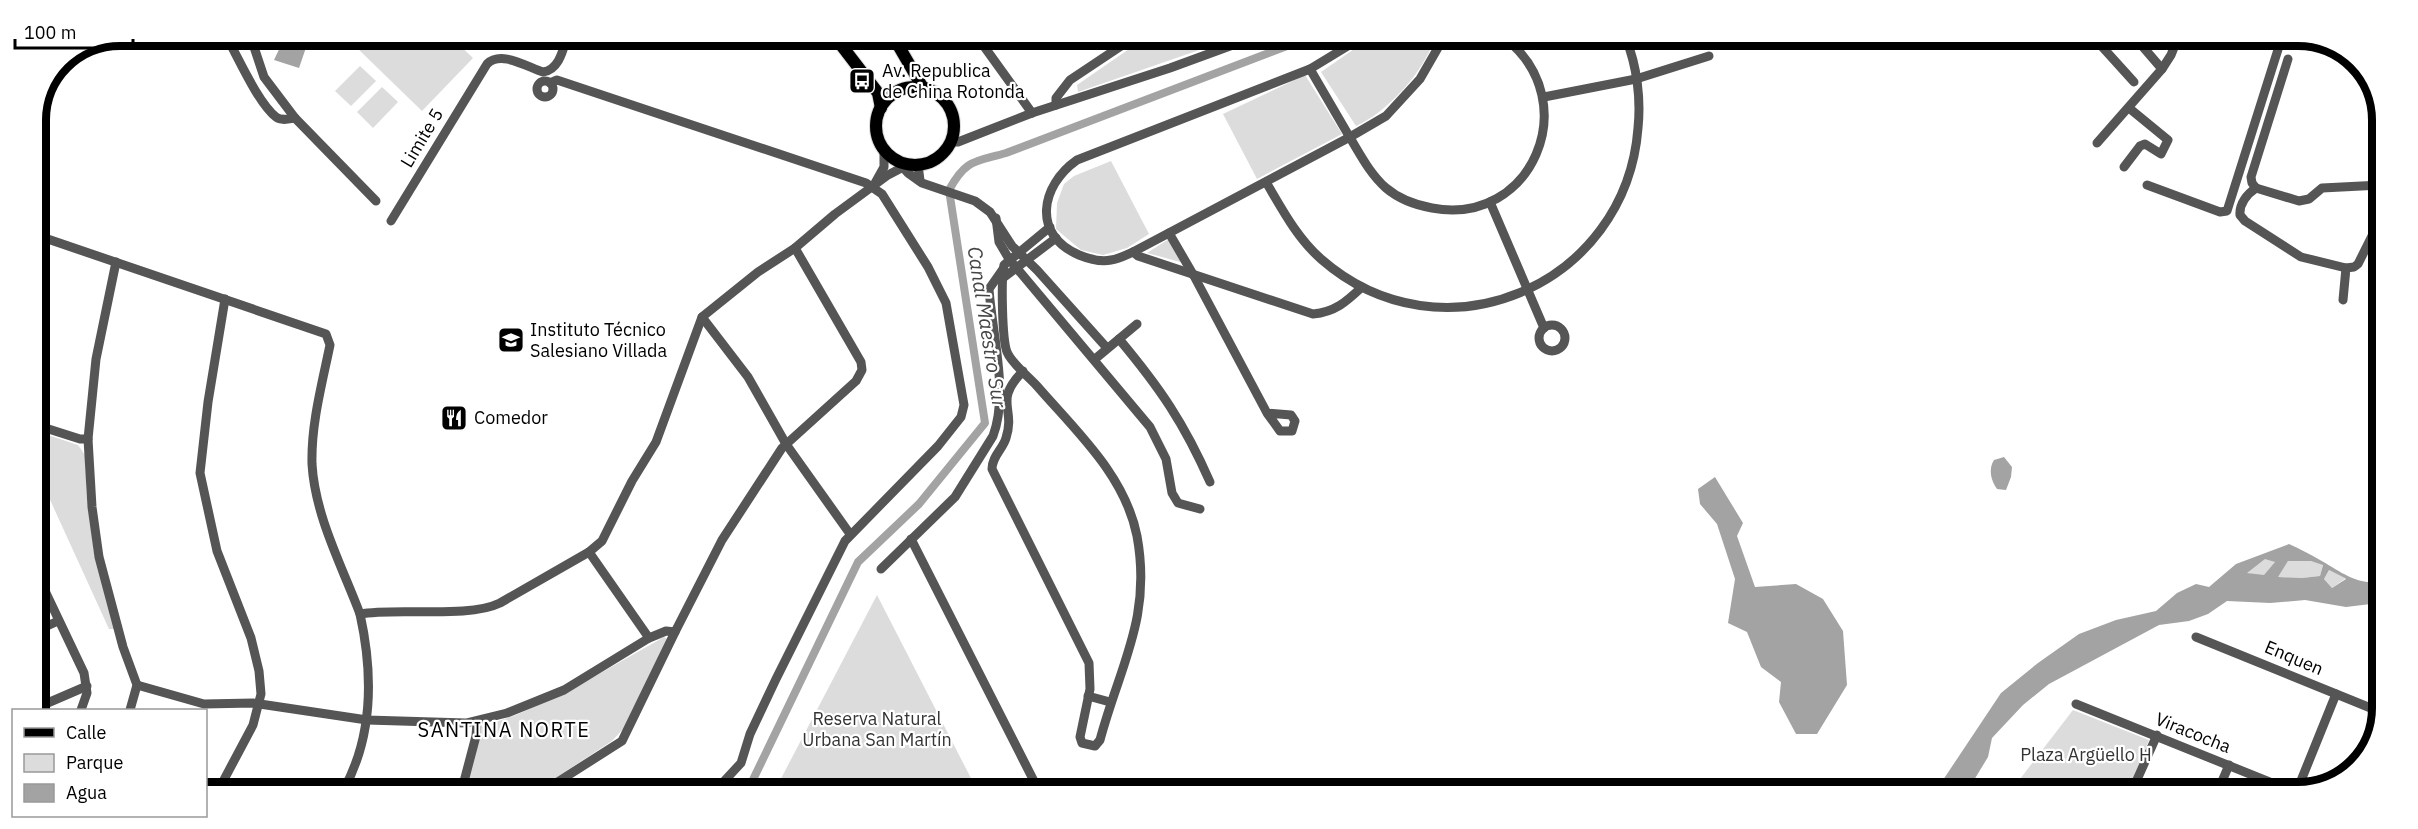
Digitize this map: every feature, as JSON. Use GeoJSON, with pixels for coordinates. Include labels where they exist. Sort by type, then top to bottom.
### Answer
{"type":"FeatureCollection","features":[{"type":"Feature","properties":{"kind":"main road"},"geometry":{"type":"LineString","coordinates":[[842,46],[878,93],[881,108],[876,130],[884,149],[907,164],[934,160],[944,152],[950,142],[954,131],[954,119],[950,108],[934,92],[923,88],[902,89],[892,94],[881,108]]}},
{"type":"Feature","properties":{"kind":"main road"},"geometry":{"type":"LineString","coordinates":[[899,46],[923,88]]}},
{"type":"Feature","properties":{"kind":"street"},"geometry":{"type":"LineString","coordinates":[[231,46],[251,82],[274,115],[281,119],[295,118]]}},
{"type":"Feature","properties":{"kind":"street"},"geometry":{"type":"LineString","coordinates":[[254,46],[264,77],[295,118],[376,201]]}},
{"type":"Feature","properties":{"kind":"street","name":"Limite 5"},"geometry":{"type":"LineString","coordinates":[[391,221],[491,59],[505,59],[538,71],[548,71],[554,67],[564,46]]}},
{"type":"Feature","properties":{"kind":"street"},"geometry":{"type":"LineString","coordinates":[[985,46],[1032,113]]}},
{"type":"Feature","properties":{"kind":"street"},"geometry":{"type":"LineString","coordinates":[[1056,105],[1056,98],[1070,80],[1121,46]]}},
{"type":"Feature","properties":{"kind":"street"},"geometry":{"type":"LineString","coordinates":[[950,142],[962,141],[1032,113],[1230,46]]}},
{"type":"Feature","properties":{"kind":"street"},"geometry":{"type":"LineString","coordinates":[[1348,46],[1310,69],[1077,160],[1060,174],[1048,196],[1046,217],[1056,238],[1074,253],[1094,260],[1112,260],[1133,252],[1386,116],[1411,91],[1428,68],[1439,46]]}},
{"type":"Feature","properties":{"kind":"street"},"geometry":{"type":"LineString","coordinates":[[1310,69],[1373,174],[1399,198],[1442,210],[1458,211],[1490,202],[1516,183],[1537,156],[1544,121],[1544,97],[1533,70],[1524,56],[1513,46]]}},
{"type":"Feature","properties":{"kind":"street"},"geometry":{"type":"LineString","coordinates":[[1266,182],[1292,226],[1308,246],[1330,266],[1362,287],[1403,302],[1435,307],[1480,306],[1505,299],[1529,290],[1553,277],[1575,260],[1600,232],[1621,198],[1629,180],[1639,119],[1636,78],[1629,46]]}},
{"type":"Feature","properties":{"kind":"street"},"geometry":{"type":"LineString","coordinates":[[2101,46],[2134,82]]}},
{"type":"Feature","properties":{"kind":"street"},"geometry":{"type":"LineString","coordinates":[[2142,46],[2162,69]]}},
{"type":"Feature","properties":{"kind":"street"},"geometry":{"type":"LineString","coordinates":[[2097,143],[2162,69],[2175,46]]}},
{"type":"Feature","properties":{"kind":"street"},"geometry":{"type":"LineString","coordinates":[[2146,185],[2220,212],[2228,211],[2279,46]]}},
{"type":"Feature","properties":{"kind":"street"},"geometry":{"type":"LineString","coordinates":[[1544,97],[1636,78],[1710,56]]}},
{"type":"Feature","properties":{"kind":"street"},"geometry":{"type":"LineString","coordinates":[[2288,59],[2251,177],[2252,183],[2256,188],[2299,201],[2309,199],[2322,188],[2371,186]]}},
{"type":"Feature","properties":{"kind":"street"},"geometry":{"type":"LineString","coordinates":[[550,84],[556,80],[560,81],[860,180],[873,187],[882,194],[946,303],[964,411],[938,446],[850,534],[776,679],[750,734],[741,763],[723,782]]}},
{"type":"Feature","properties":{"kind":"street"},"geometry":{"type":"LineString","coordinates":[[2124,167],[2140,146],[2145,144],[2161,153],[2168,140],[2128,108]]}},
{"type":"Feature","properties":{"kind":"street"},"geometry":{"type":"LineString","coordinates":[[884,149],[887,170]]}},
{"type":"Feature","properties":{"kind":"street"},"geometry":{"type":"LineString","coordinates":[[360,614],[459,610],[495,606],[589,552],[602,541],[632,482],[656,442],[702,317],[758,272],[795,248],[873,187],[887,170],[907,164]]}},
{"type":"Feature","properties":{"kind":"street"},"geometry":{"type":"LineString","coordinates":[[907,164],[920,180],[979,203],[996,218],[1018,253],[1028,261],[1107,348]]}},
{"type":"Feature","properties":{"kind":"street"},"geometry":{"type":"LineString","coordinates":[[907,164],[920,180]]}},
{"type":"Feature","properties":{"kind":"street"},"geometry":{"type":"LineString","coordinates":[[2256,188],[2240,207],[2240,215],[2301,257],[2346,268],[2354,267],[2358,264],[2371,238]]}},
{"type":"Feature","properties":{"kind":"street"},"geometry":{"type":"LineString","coordinates":[[1490,202],[1544,327]]}},
{"type":"Feature","properties":{"kind":"street"},"geometry":{"type":"LineString","coordinates":[[996,218],[999,242],[1009,259],[1150,427],[1166,459],[1172,493],[1178,503],[1200,509]]}},
{"type":"Feature","properties":{"kind":"street"},"geometry":{"type":"LineString","coordinates":[[881,569],[955,497],[986,450],[996,426],[999,380],[989,289],[1003,274],[1009,259],[1050,228]]}},
{"type":"Feature","properties":{"kind":"street"},"geometry":{"type":"LineString","coordinates":[[1169,233],[1267,413]]}},
{"type":"Feature","properties":{"kind":"street"},"geometry":{"type":"LineString","coordinates":[[46,238],[322,332],[330,340],[315,426],[312,462],[314,482],[321,511],[360,614],[370,668],[367,720],[356,766],[348,782]]}},
{"type":"Feature","properties":{"kind":"street"},"geometry":{"type":"LineString","coordinates":[[1003,274],[1028,261],[1056,238]]}},
{"type":"Feature","properties":{"kind":"street"},"geometry":{"type":"LineString","coordinates":[[558,782],[619,743],[722,540],[786,444],[856,381],[862,365],[795,248]]}},
{"type":"Feature","properties":{"kind":"street"},"geometry":{"type":"LineString","coordinates":[[1133,252],[1142,258],[1194,276],[1313,314],[1339,307],[1362,287]]}},
{"type":"Feature","properties":{"kind":"street"},"geometry":{"type":"LineString","coordinates":[[116,262],[96,359],[88,439],[92,507],[99,557],[123,647],[137,685],[131,709]]}},
{"type":"Feature","properties":{"kind":"street"},"geometry":{"type":"LineString","coordinates":[[2343,300],[2346,268]]}},
{"type":"Feature","properties":{"kind":"street"},"geometry":{"type":"LineString","coordinates":[[1003,274],[1005,344],[1010,357],[1023,370],[1098,456],[1120,490],[1133,521],[1142,578],[1140,612],[1100,740],[1095,746],[1082,743],[1080,737],[1091,669],[1085,652],[993,469],[992,463],[1007,436],[1007,393],[1023,370]]}},
{"type":"Feature","properties":{"kind":"street"},"geometry":{"type":"LineString","coordinates":[[223,782],[243,746],[260,704],[261,682],[251,638],[217,551],[200,473],[208,402],[225,299]]}},
{"type":"Feature","properties":{"kind":"street"},"geometry":{"type":"LineString","coordinates":[[702,317],[748,377],[786,444],[850,534]]}},
{"type":"Feature","properties":{"kind":"street"},"geometry":{"type":"LineString","coordinates":[[1095,359],[1137,324]]}},
{"type":"Feature","properties":{"kind":"street"},"geometry":{"type":"LineString","coordinates":[[1119,339],[1173,408],[1210,482]]}},
{"type":"Feature","properties":{"kind":"street"},"geometry":{"type":"LineString","coordinates":[[47,428],[80,439],[88,439]]}},
{"type":"Feature","properties":{"kind":"street"},"geometry":{"type":"LineString","coordinates":[[911,539],[1035,782]]}},
{"type":"Feature","properties":{"kind":"street"},"geometry":{"type":"LineString","coordinates":[[589,552],[649,638]]}},
{"type":"Feature","properties":{"kind":"street"},"geometry":{"type":"LineString","coordinates":[[47,596],[84,673],[87,686],[81,709]]}},
{"type":"Feature","properties":{"kind":"street"},"geometry":{"type":"LineString","coordinates":[[47,626],[58,621]]}},
{"type":"Feature","properties":{"kind":"street"},"geometry":{"type":"LineString","coordinates":[[137,685],[204,704],[260,704],[367,720],[477,722],[507,713],[564,690],[649,638],[666,631],[675,632]]}},
{"type":"Feature","properties":{"kind":"street","name":"Enquen"},"geometry":{"type":"LineString","coordinates":[[2196,637],[2372,709]]}},
{"type":"Feature","properties":{"kind":"street"},"geometry":{"type":"LineString","coordinates":[[47,703],[87,686]]}},
{"type":"Feature","properties":{"kind":"street"},"geometry":{"type":"LineString","coordinates":[[2300,782],[2336,694]]}},
{"type":"Feature","properties":{"kind":"street"},"geometry":{"type":"LineString","coordinates":[[1088,696],[1110,702]]}},
{"type":"Feature","properties":{"kind":"street","name":"Viracocha"},"geometry":{"type":"LineString","coordinates":[[2076,704],[2270,782]]}},
{"type":"Feature","properties":{"kind":"street"},"geometry":{"type":"LineString","coordinates":[[464,782],[476,736],[477,722]]}},
{"type":"Feature","properties":{"kind":"street"},"geometry":{"type":"LineString","coordinates":[[2137,782],[2157,735]]}},
{"type":"Feature","properties":{"kind":"street"},"geometry":{"type":"LineString","coordinates":[[2222,782],[2229,765]]}},
{"type":"Feature","properties":{"kind":"green space"},"geometry":{"type":"Polygon","coordinates":[[[355,46],[460,46],[473,58],[422,111],[355,46]]]}},
{"type":"Feature","properties":{"kind":"green space"},"geometry":{"type":"Polygon","coordinates":[[[1133,46],[1211,46],[1078,92],[1077,85],[1133,46]]]}},
{"type":"Feature","properties":{"kind":"green space"},"geometry":{"type":"Polygon","coordinates":[[[1358,46],[1431,46],[1422,64],[1403,90],[1380,111],[1356,126],[1321,72],[1358,46]]]}},
{"type":"Feature","properties":{"kind":"green space"},"geometry":{"type":"Polygon","coordinates":[[[360,66],[376,81],[351,106],[335,91],[360,66]]]}},
{"type":"Feature","properties":{"kind":"green space"},"geometry":{"type":"Polygon","coordinates":[[[1305,75],[1342,134],[1257,179],[1223,114],[1305,75]]]}},
{"type":"Feature","properties":{"kind":"green space"},"geometry":{"type":"Polygon","coordinates":[[[382,87],[398,102],[373,128],[357,112],[382,87]]]}},
{"type":"Feature","properties":{"kind":"green space"},"geometry":{"type":"Polygon","coordinates":[[[1111,161],[1149,234],[1127,248],[1103,255],[1081,250],[1056,229],[1057,203],[1064,184],[1074,176],[1111,161]]]}},
{"type":"Feature","properties":{"kind":"green space"},"geometry":{"type":"Polygon","coordinates":[[[1169,239],[1184,263],[1147,253],[1169,239]]]}},
{"type":"Feature","properties":{"kind":"green space"},"geometry":{"type":"Polygon","coordinates":[[[47,435],[78,445],[85,455],[87,499],[94,552],[114,629],[109,629],[47,492],[47,435]]]}},
{"type":"Feature","properties":{"kind":"green space"},"geometry":{"type":"Polygon","coordinates":[[[2266,558],[2275,562],[2264,576],[2246,573],[2266,558]]]}},
{"type":"Feature","properties":{"kind":"green space"},"geometry":{"type":"Polygon","coordinates":[[[2288,561],[2311,561],[2323,564],[2320,576],[2277,577],[2288,561]]]}},
{"type":"Feature","properties":{"kind":"green space"},"geometry":{"type":"Polygon","coordinates":[[[2329,570],[2346,578],[2332,588],[2324,579],[2329,570]]]}},
{"type":"Feature","properties":{"kind":"green space","name":"Reserva Natural Urbana San Martín"},"geometry":{"type":"Polygon","coordinates":[[[877,595],[973,782],[779,782],[877,595]]]}},
{"type":"Feature","properties":{"kind":"green space"},"geometry":{"type":"Polygon","coordinates":[[[664,637],[667,639],[624,728],[612,741],[549,782],[468,782],[481,727],[516,715],[569,691],[664,637]]]}},
{"type":"Feature","properties":{"kind":"green space","name":"Plaza Argüello H"},"geometry":{"type":"Polygon","coordinates":[[[2073,710],[2149,740],[2132,782],[2018,782],[2073,710]]]}},
{"type":"Feature","properties":{"kind":"water"},"geometry":{"type":"Polygon","coordinates":[[[281,46],[307,46],[299,68],[274,60],[281,46]]]}},
{"type":"Feature","properties":{"kind":"water"},"geometry":{"type":"Polygon","coordinates":[[[2004,457],[2012,467],[2006,490],[1997,489],[1991,471],[1994,460],[2004,457]]]}},
{"type":"Feature","properties":{"kind":"water"},"geometry":{"type":"Polygon","coordinates":[[[1715,477],[1743,523],[1737,536],[1755,587],[1796,584],[1823,599],[1843,631],[1847,685],[1817,734],[1796,734],[1779,702],[1781,682],[1761,667],[1747,632],[1728,623],[1735,579],[1717,524],[1700,504],[1698,489],[1715,477]]]}},
{"type":"Feature","properties":{"kind":"water"},"geometry":{"type":"Polygon","coordinates":[[[2289,544],[2355,579],[2372,582],[2372,604],[2346,607],[2305,600],[2270,603],[2227,601],[2208,614],[2189,621],[2159,625],[2049,684],[2023,705],[1992,738],[1988,757],[1973,782],[1942,782],[2001,693],[2038,663],[2079,634],[2116,620],[2156,611],[2177,593],[2196,584],[2209,587],[2236,564],[2289,544]],[[2265,559],[2247,573],[2264,575],[2275,562],[2265,559]],[[2288,561],[2278,577],[2320,576],[2323,565],[2311,561],[2288,561]],[[2329,570],[2324,579],[2332,588],[2346,579],[2329,570]]]}},
{"type":"Feature","properties":{"kind":"waterway","name":"Canal Maestro Sur"},"geometry":{"type":"LineString","coordinates":[[752,782],[858,562],[919,504],[985,423],[949,190],[955,180],[966,167],[979,160],[1006,153],[1287,46]]}},
{"type":"Feature","properties":{"kind":"place","name":"Av. Republica de China Rotonda"},"geometry":{"type":"Point","coordinates":[862,81]}},
{"type":"Feature","properties":{"kind":"place","name":"Instituto Técnico Salesiano Villada"},"geometry":{"type":"Point","coordinates":[511,340]}},
{"type":"Feature","properties":{"kind":"place","name":"Comedor"},"geometry":{"type":"Point","coordinates":[454,418]}},
{"type":"Feature","properties":{"kind":"district","name":"SANTINA NORTE"},"geometry":{"type":"Point","coordinates":[504,730]}}]}
